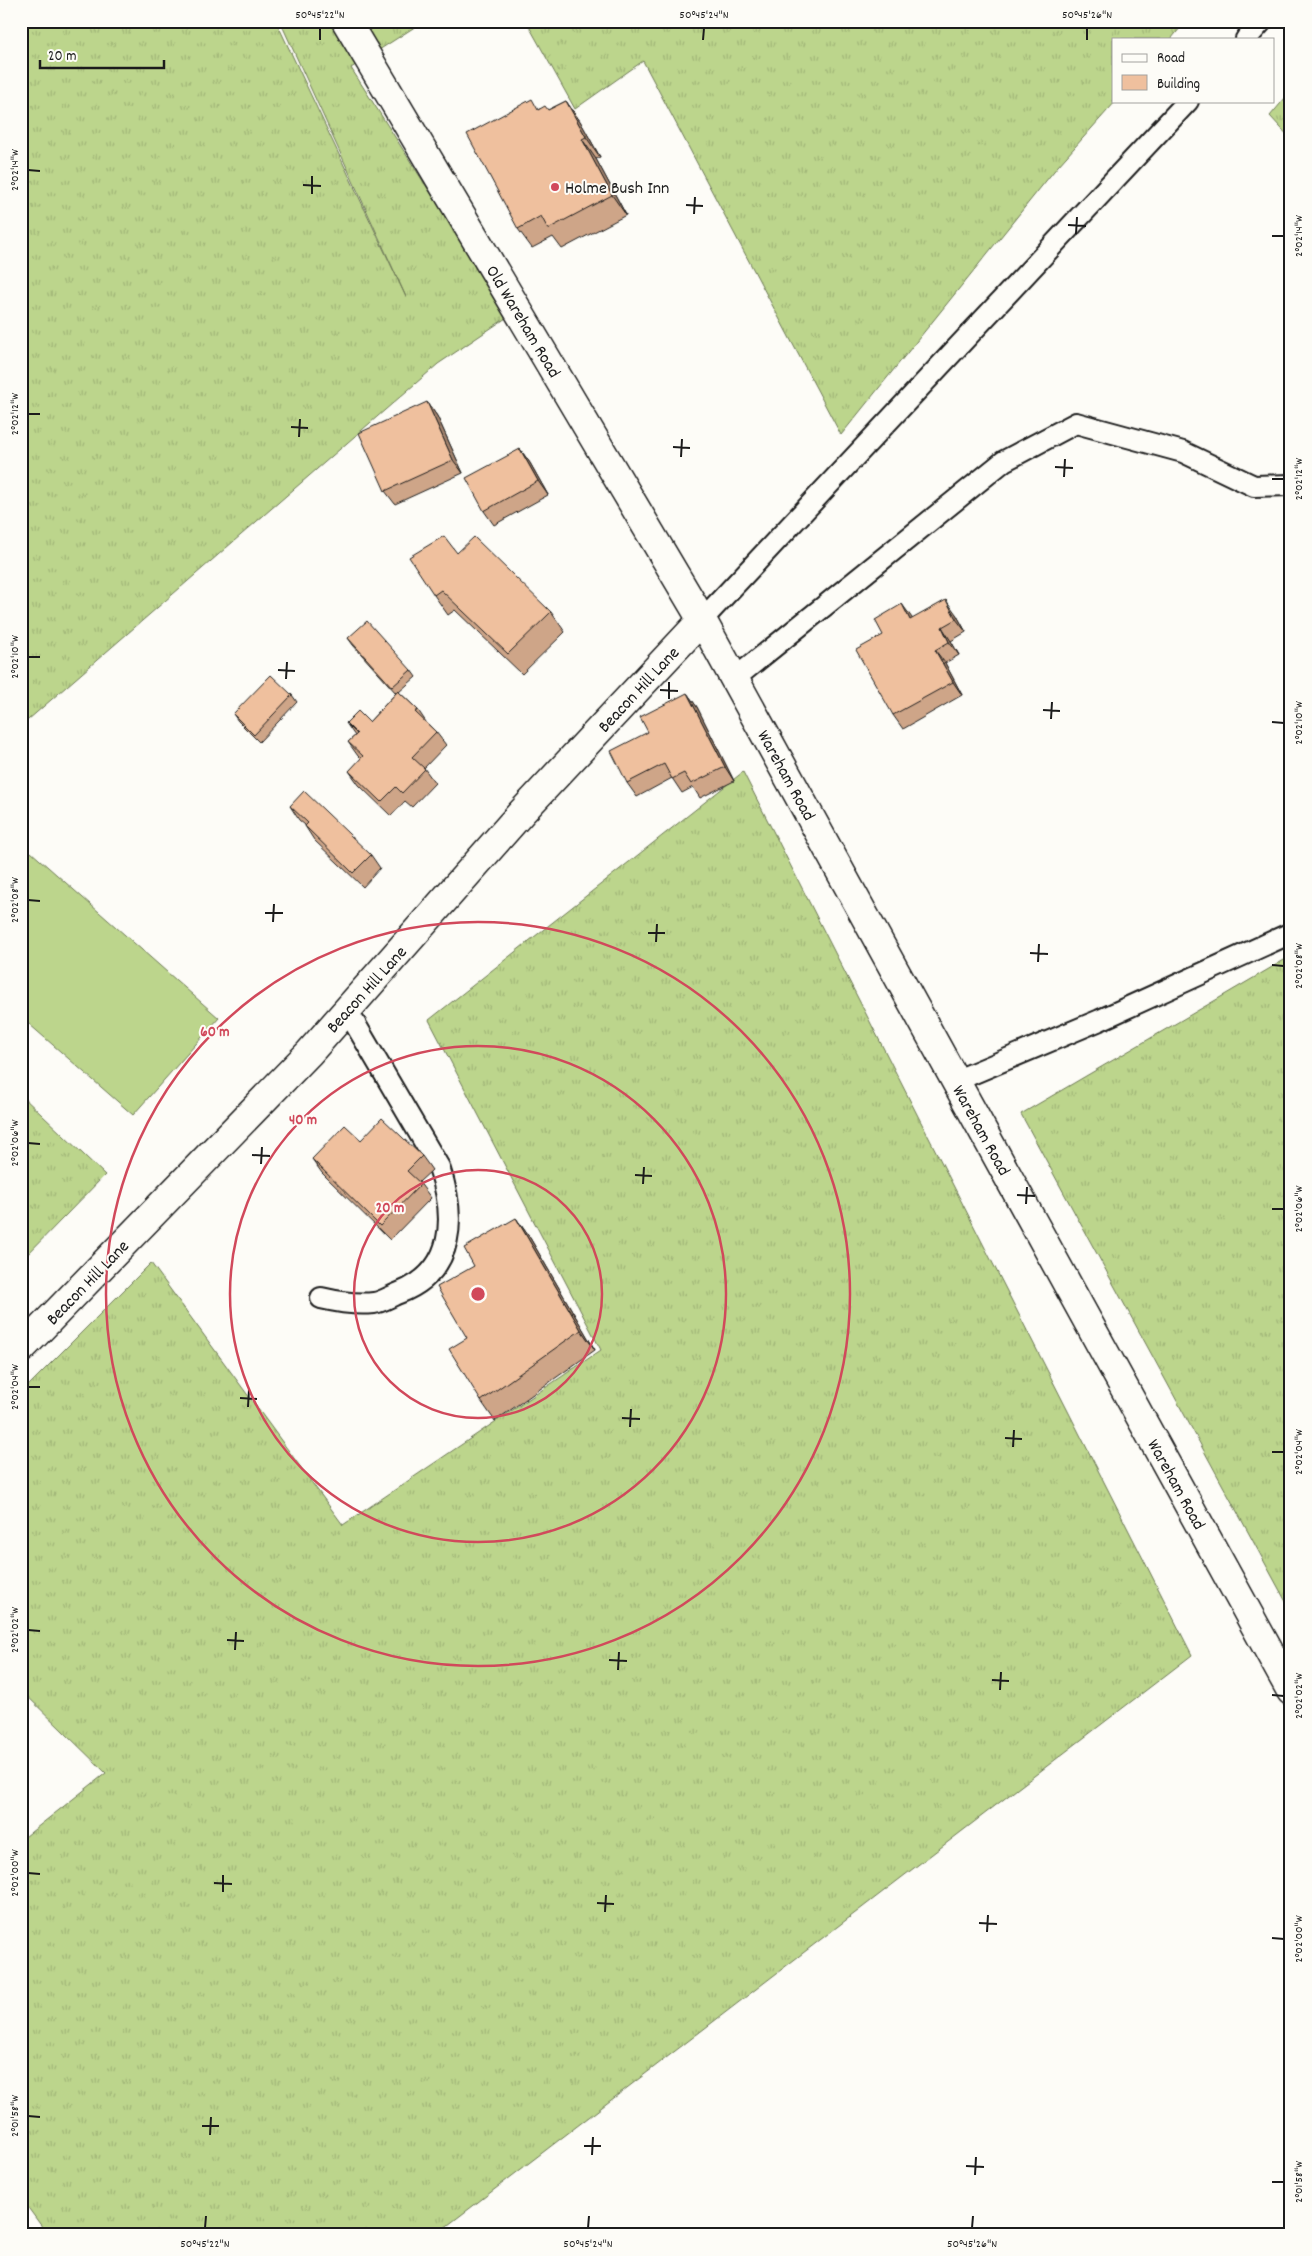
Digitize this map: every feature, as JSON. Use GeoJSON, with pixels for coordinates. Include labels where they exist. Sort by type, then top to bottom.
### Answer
{"type":"FeatureCollection","features":[{"type":"Feature","properties":{"kind":"street","name":"Old Wareham Road"},"geometry":{"type":"LineString","coordinates":[[346,21],[702,620]]}},
{"type":"Feature","properties":{"kind":"street","name":"Wareham Road"},"geometry":{"type":"LineString","coordinates":[[702,620],[1291,1691]]}},
{"type":"Feature","properties":{"kind":"street","name":"Beacon Hill Lane"},"geometry":{"type":"LineString","coordinates":[[21,1349],[309,1053],[522,812],[702,620]]}},
{"type":"Feature","properties":{"kind":"lane"},"geometry":{"type":"LineString","coordinates":[[1247,38],[1262,21]]}},
{"type":"Feature","properties":{"kind":"lane"},"geometry":{"type":"LineString","coordinates":[[702,620],[1187,102]]}},
{"type":"Feature","properties":{"kind":"lane"},"geometry":{"type":"LineString","coordinates":[[734,679],[1004,462],[1076,423],[1183,452],[1254,486],[1291,486]]}},
{"type":"Feature","properties":{"kind":"lane"},"geometry":{"type":"LineString","coordinates":[[955,1081],[1100,1020],[1291,933]]}},
{"type":"Feature","properties":{"kind":"lane"},"geometry":{"type":"LineString","coordinates":[[321,1298],[346,1303],[376,1303],[410,1289],[435,1269],[445,1248],[450,1218],[447,1191],[439,1167],[347,1010]]}},
{"type":"Feature","properties":{"kind":"green space"},"geometry":{"type":"Polygon","coordinates":[[[21,21],[276,21],[406,297],[280,21],[424,21],[351,68],[509,316],[438,364],[21,726],[21,21]]]}},
{"type":"Feature","properties":{"kind":"green space"},"geometry":{"type":"Polygon","coordinates":[[[526,21],[1186,21],[1172,38],[1112,38],[1112,102],[1115,102],[1058,166],[841,435],[643,61],[575,109],[526,21]]]}},
{"type":"Feature","properties":{"kind":"green space"},"geometry":{"type":"Polygon","coordinates":[[[1291,91],[1291,139],[1270,116],[1291,91]]]}},
{"type":"Feature","properties":{"kind":"green space"},"geometry":{"type":"Polygon","coordinates":[[[743,772],[1192,1655],[435,2235],[48,2235],[21,2198],[21,1840],[106,1773],[21,1690],[21,1393],[151,1263],[343,1525],[601,1350],[429,1020],[743,772]]]}},
{"type":"Feature","properties":{"kind":"green space"},"geometry":{"type":"Polygon","coordinates":[[[31,852],[219,1018],[133,1115],[21,1017],[21,864],[31,852]]]}},
{"type":"Feature","properties":{"kind":"green space"},"geometry":{"type":"Polygon","coordinates":[[[1291,956],[1291,1611],[1021,1114],[1291,956]]]}},
{"type":"Feature","properties":{"kind":"green space"},"geometry":{"type":"Polygon","coordinates":[[[21,1095],[105,1175],[21,1261],[21,1095]]]}},
{"type":"Feature","properties":{"kind":"building","name":"Holme Bush Inn"},"geometry":{"type":"Polygon","coordinates":[[[532,99],[538,110],[545,106],[548,110],[566,101],[586,137],[582,139],[612,195],[548,229],[541,216],[518,229],[467,134],[532,99]]]}},
{"type":"Feature","properties":{"kind":"building"},"geometry":{"type":"Polygon","coordinates":[[[427,402],[453,460],[385,491],[359,433],[427,402]]]}},
{"type":"Feature","properties":{"kind":"building"},"geometry":{"type":"Polygon","coordinates":[[[520,449],[538,481],[484,511],[466,478],[520,449]]]}},
{"type":"Feature","properties":{"kind":"building"},"geometry":{"type":"Polygon","coordinates":[[[444,536],[457,553],[474,537],[551,612],[508,654],[441,590],[434,595],[409,557],[444,536]]]}},
{"type":"Feature","properties":{"kind":"building"},"geometry":{"type":"Polygon","coordinates":[[[946,600],[956,619],[942,627],[949,642],[935,650],[953,682],[893,715],[856,650],[883,635],[875,620],[902,604],[910,620],[946,600]]]}},
{"type":"Feature","properties":{"kind":"building"},"geometry":{"type":"Polygon","coordinates":[[[367,621],[411,670],[392,687],[348,638],[367,621]]]}},
{"type":"Feature","properties":{"kind":"building"},"geometry":{"type":"Polygon","coordinates":[[[271,675],[292,695],[254,735],[233,714],[271,675]]]}},
{"type":"Feature","properties":{"kind":"building"},"geometry":{"type":"Polygon","coordinates":[[[398,691],[418,710],[415,712],[436,732],[412,757],[425,769],[402,793],[396,787],[381,802],[349,771],[363,756],[348,742],[357,734],[346,723],[358,711],[369,722],[398,691]]]}},
{"type":"Feature","properties":{"kind":"building"},"geometry":{"type":"Polygon","coordinates":[[[687,693],[725,767],[691,784],[684,773],[672,779],[664,764],[627,783],[611,751],[648,732],[640,717],[687,693]]]}},
{"type":"Feature","properties":{"kind":"building"},"geometry":{"type":"Polygon","coordinates":[[[304,791],[371,855],[353,873],[305,826],[308,823],[290,806],[304,791]]]}},
{"type":"Feature","properties":{"kind":"building"},"geometry":{"type":"Polygon","coordinates":[[[382,1118],[422,1156],[407,1171],[421,1184],[380,1226],[312,1159],[345,1125],[361,1140],[382,1118]]]}},
{"type":"Feature","properties":{"kind":"building"},"geometry":{"type":"Polygon","coordinates":[[[516,1218],[581,1330],[481,1401],[449,1349],[467,1338],[437,1287],[474,1266],[464,1248],[516,1218]]]}},
{"type":"Feature","properties":{"kind":"place","name":"Holme Bush Inn"},"geometry":{"type":"Point","coordinates":[555,187]}}]}
